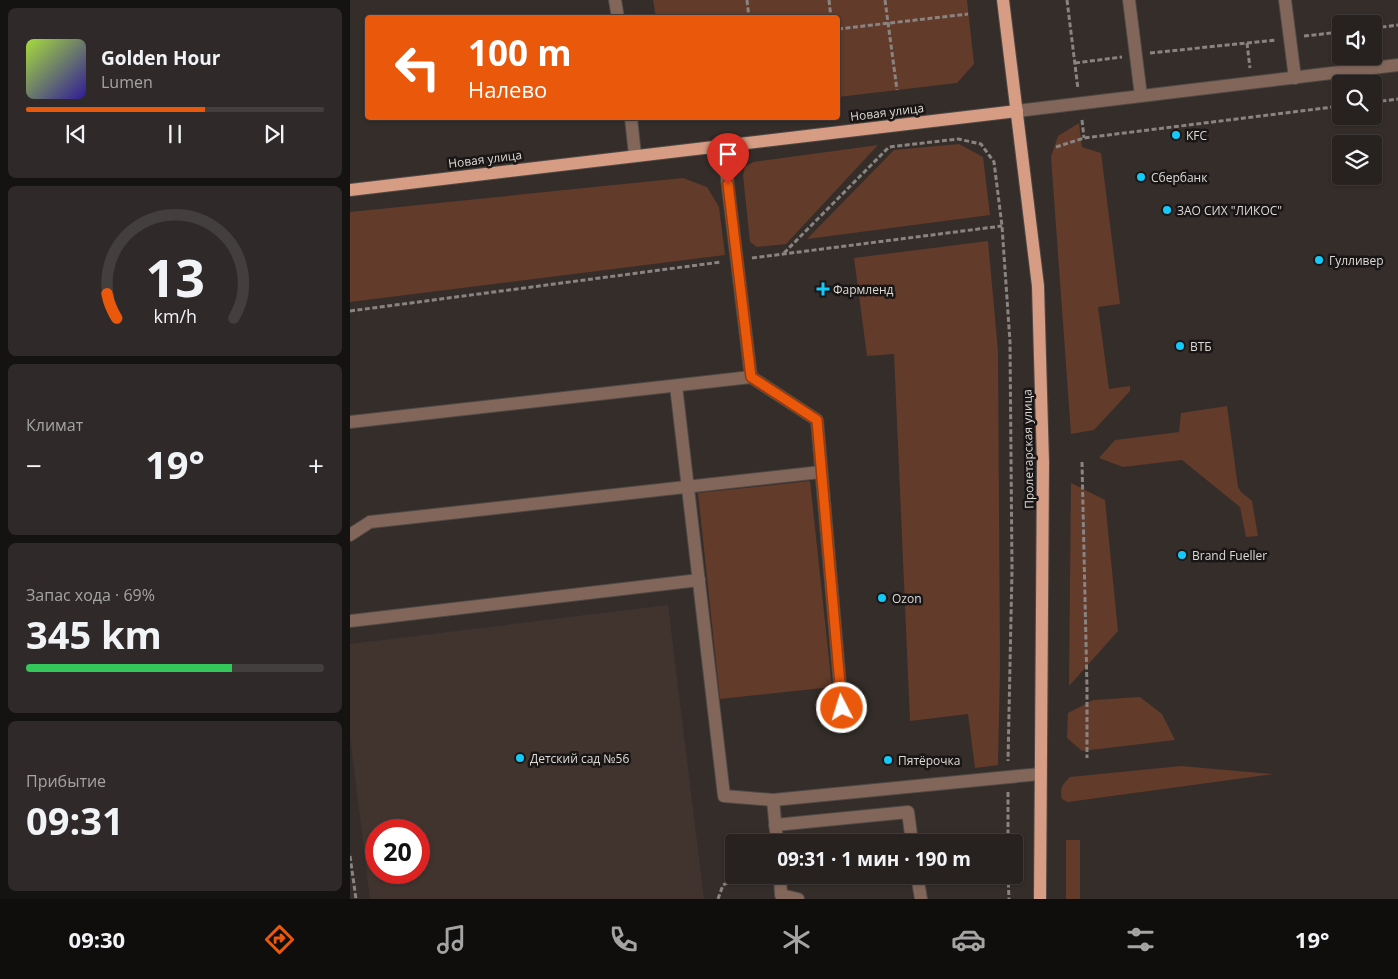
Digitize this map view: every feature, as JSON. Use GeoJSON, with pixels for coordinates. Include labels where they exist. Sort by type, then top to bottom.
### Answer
{"type":"FeatureCollection","features":[{"type":"Feature","properties":{"kind":"main road","name":"Пролетарская улица"},"geometry":{"type":"LineString","coordinates":[[1003,0],[1038,286],[1042,463],[1040,899]]}},
{"type":"Feature","properties":{"kind":"main road","name":"Новая улица"},"geometry":{"type":"LineString","coordinates":[[350,190],[1016,111]]}},
{"type":"Feature","properties":{"kind":"street"},"geometry":{"type":"LineString","coordinates":[[615,0],[618,15]]}},
{"type":"Feature","properties":{"kind":"street"},"geometry":{"type":"LineString","coordinates":[[1129,0],[1140,96]]}},
{"type":"Feature","properties":{"kind":"street"},"geometry":{"type":"LineString","coordinates":[[1285,0],[1295,78]]}},
{"type":"Feature","properties":{"kind":"street","name":"Новая улица"},"geometry":{"type":"LineString","coordinates":[[1016,111],[1398,65]]}},
{"type":"Feature","properties":{"kind":"street"},"geometry":{"type":"LineString","coordinates":[[631,120],[636,155]]}},
{"type":"Feature","properties":{"kind":"street"},"geometry":{"type":"LineString","coordinates":[[723,145],[751,377]]}},
{"type":"Feature","properties":{"kind":"street"},"geometry":{"type":"LineString","coordinates":[[350,422],[751,377],[817,420],[842,708]]}},
{"type":"Feature","properties":{"kind":"street"},"geometry":{"type":"LineString","coordinates":[[676,386],[724,796],[773,800],[1040,774]]}},
{"type":"Feature","properties":{"kind":"street"},"geometry":{"type":"LineString","coordinates":[[350,535],[370,522],[821,472]]}},
{"type":"Feature","properties":{"kind":"street"},"geometry":{"type":"LineString","coordinates":[[350,621],[699,580]]}},
{"type":"Feature","properties":{"kind":"street"},"geometry":{"type":"LineString","coordinates":[[773,800],[776,834]]}},
{"type":"Feature","properties":{"kind":"street"},"geometry":{"type":"LineString","coordinates":[[775,825],[908,812],[911,834]]}},
{"type":"Feature","properties":{"kind":"street"},"geometry":{"type":"LineString","coordinates":[[781,884],[782,895],[798,899]]}},
{"type":"Feature","properties":{"kind":"street"},"geometry":{"type":"LineString","coordinates":[[918,884],[921,899]]}},
{"type":"Feature","properties":{"kind":"path"},"geometry":{"type":"LineString","coordinates":[[747,0],[749,15]]}},
{"type":"Feature","properties":{"kind":"path"},"geometry":{"type":"LineString","coordinates":[[829,0],[831,15]]}},
{"type":"Feature","properties":{"kind":"path"},"geometry":{"type":"LineString","coordinates":[[885,0],[897,90]]}},
{"type":"Feature","properties":{"kind":"path"},"geometry":{"type":"LineString","coordinates":[[1067,0],[1075,63],[1332,33]]}},
{"type":"Feature","properties":{"kind":"path"},"geometry":{"type":"LineString","coordinates":[[840,29],[968,14]]}},
{"type":"Feature","properties":{"kind":"path"},"geometry":{"type":"LineString","coordinates":[[1382,27],[1398,24]]}},
{"type":"Feature","properties":{"kind":"path"},"geometry":{"type":"LineString","coordinates":[[1247,43],[1252,83]]}},
{"type":"Feature","properties":{"kind":"path"},"geometry":{"type":"LineString","coordinates":[[1382,101],[1398,100]]}},
{"type":"Feature","properties":{"kind":"path"},"geometry":{"type":"LineString","coordinates":[[1056,147],[1084,138],[1332,107]]}},
{"type":"Feature","properties":{"kind":"path"},"geometry":{"type":"LineString","coordinates":[[784,253],[889,147],[958,139],[981,144],[994,162],[1002,226],[1010,342],[1012,570],[1008,834]]}},
{"type":"Feature","properties":{"kind":"path"},"geometry":{"type":"LineString","coordinates":[[350,310],[1002,226]]}},
{"type":"Feature","properties":{"kind":"path"},"geometry":{"type":"LineString","coordinates":[[1082,462],[1087,758]]}},
{"type":"Feature","properties":{"kind":"path"},"geometry":{"type":"LineString","coordinates":[[350,856],[356,899]]}},
{"type":"Feature","properties":{"kind":"path"},"geometry":{"type":"LineString","coordinates":[[718,899],[723,886],[727,884]]}},
{"type":"Feature","properties":{"kind":"path"},"geometry":{"type":"LineString","coordinates":[[1008,884],[1009,899]]}},
{"type":"Feature","properties":{"kind":"shaded area"},"geometry":{"type":"Polygon","coordinates":[[[653,0],[967,0],[974,64],[957,83],[840,97],[840,15],[656,15],[653,0]]]}},
{"type":"Feature","properties":{"kind":"shaded area"},"geometry":{"type":"Polygon","coordinates":[[[1079,123],[1082,147],[1101,153],[1120,304],[1098,307],[1109,389],[1130,386],[1130,391],[1094,430],[1071,434],[1051,157],[1058,136],[1079,123]]]}},
{"type":"Feature","properties":{"kind":"shaded area"},"geometry":{"type":"Polygon","coordinates":[[[959,144],[983,157],[990,215],[807,239],[894,150],[959,144]]]}},
{"type":"Feature","properties":{"kind":"shaded area"},"geometry":{"type":"Polygon","coordinates":[[[878,145],[786,244],[757,247],[750,242],[743,175],[745,167],[753,162],[878,145]]]}},
{"type":"Feature","properties":{"kind":"shaded area"},"geometry":{"type":"Polygon","coordinates":[[[683,178],[707,187],[719,207],[725,255],[350,302],[350,212],[683,178]]]}},
{"type":"Feature","properties":{"kind":"shaded area"},"geometry":{"type":"Polygon","coordinates":[[[988,241],[998,351],[1000,667],[998,765],[975,768],[968,714],[910,721],[894,354],[867,356],[854,258],[988,241]]]}},
{"type":"Feature","properties":{"kind":"shaded area"},"geometry":{"type":"Polygon","coordinates":[[[1227,406],[1238,487],[1252,501],[1258,536],[1246,537],[1240,507],[1182,460],[1123,467],[1099,458],[1115,440],[1179,432],[1181,413],[1227,406]]]}},
{"type":"Feature","properties":{"kind":"shaded area"},"geometry":{"type":"Polygon","coordinates":[[[810,481],[832,687],[720,699],[698,493],[810,481]]]}},
{"type":"Feature","properties":{"kind":"shaded area"},"geometry":{"type":"Polygon","coordinates":[[[1071,483],[1105,500],[1118,631],[1069,686],[1071,483]]]}},
{"type":"Feature","properties":{"kind":"shaded area","name":"Детский сад №56"},"geometry":{"type":"Polygon","coordinates":[[[668,605],[704,899],[370,899],[368,884],[430,884],[430,819],[365,819],[365,858],[350,736],[350,644],[668,605]]]}},
{"type":"Feature","properties":{"kind":"shaded area"},"geometry":{"type":"Polygon","coordinates":[[[1140,697],[1162,714],[1175,740],[1082,751],[1067,738],[1068,713],[1093,700],[1140,697]]]}},
{"type":"Feature","properties":{"kind":"shaded area"},"geometry":{"type":"Polygon","coordinates":[[[1181,766],[1273,774],[1068,802],[1062,799],[1062,786],[1070,777],[1181,766]]]}},
{"type":"Feature","properties":{"kind":"shaded area"},"geometry":{"type":"Polygon","coordinates":[[[1066,840],[1080,840],[1080,899],[1066,899],[1066,840]]]}},
{"type":"Feature","properties":{"kind":"place","name":"KFC"},"geometry":{"type":"Point","coordinates":[1176,135]}},
{"type":"Feature","properties":{"kind":"place","name":"Сбербанк"},"geometry":{"type":"Point","coordinates":[1141,177]}},
{"type":"Feature","properties":{"kind":"place","name":"ЗАО СИХ \"ЛИКОС\""},"geometry":{"type":"Point","coordinates":[1167,210]}},
{"type":"Feature","properties":{"kind":"place","name":"Гулливер"},"geometry":{"type":"Point","coordinates":[1319,260]}},
{"type":"Feature","properties":{"kind":"place","name":"Фармленд"},"geometry":{"type":"Point","coordinates":[823,289]}},
{"type":"Feature","properties":{"kind":"place","name":"ВТБ"},"geometry":{"type":"Point","coordinates":[1180,346]}},
{"type":"Feature","properties":{"kind":"place","name":"Brand Fueller"},"geometry":{"type":"Point","coordinates":[1182,555]}},
{"type":"Feature","properties":{"kind":"place","name":"Ozon"},"geometry":{"type":"Point","coordinates":[882,598]}},
{"type":"Feature","properties":{"kind":"place","name":"Детский сад №56"},"geometry":{"type":"Point","coordinates":[520,758]}},
{"type":"Feature","properties":{"kind":"place","name":"Пятёрочка"},"geometry":{"type":"Point","coordinates":[888,760]}},
{"type":"Feature","properties":{"kind":"route"},"geometry":{"type":"LineString","coordinates":[[728,184],[751,377],[817,420],[842,708]]}}]}
